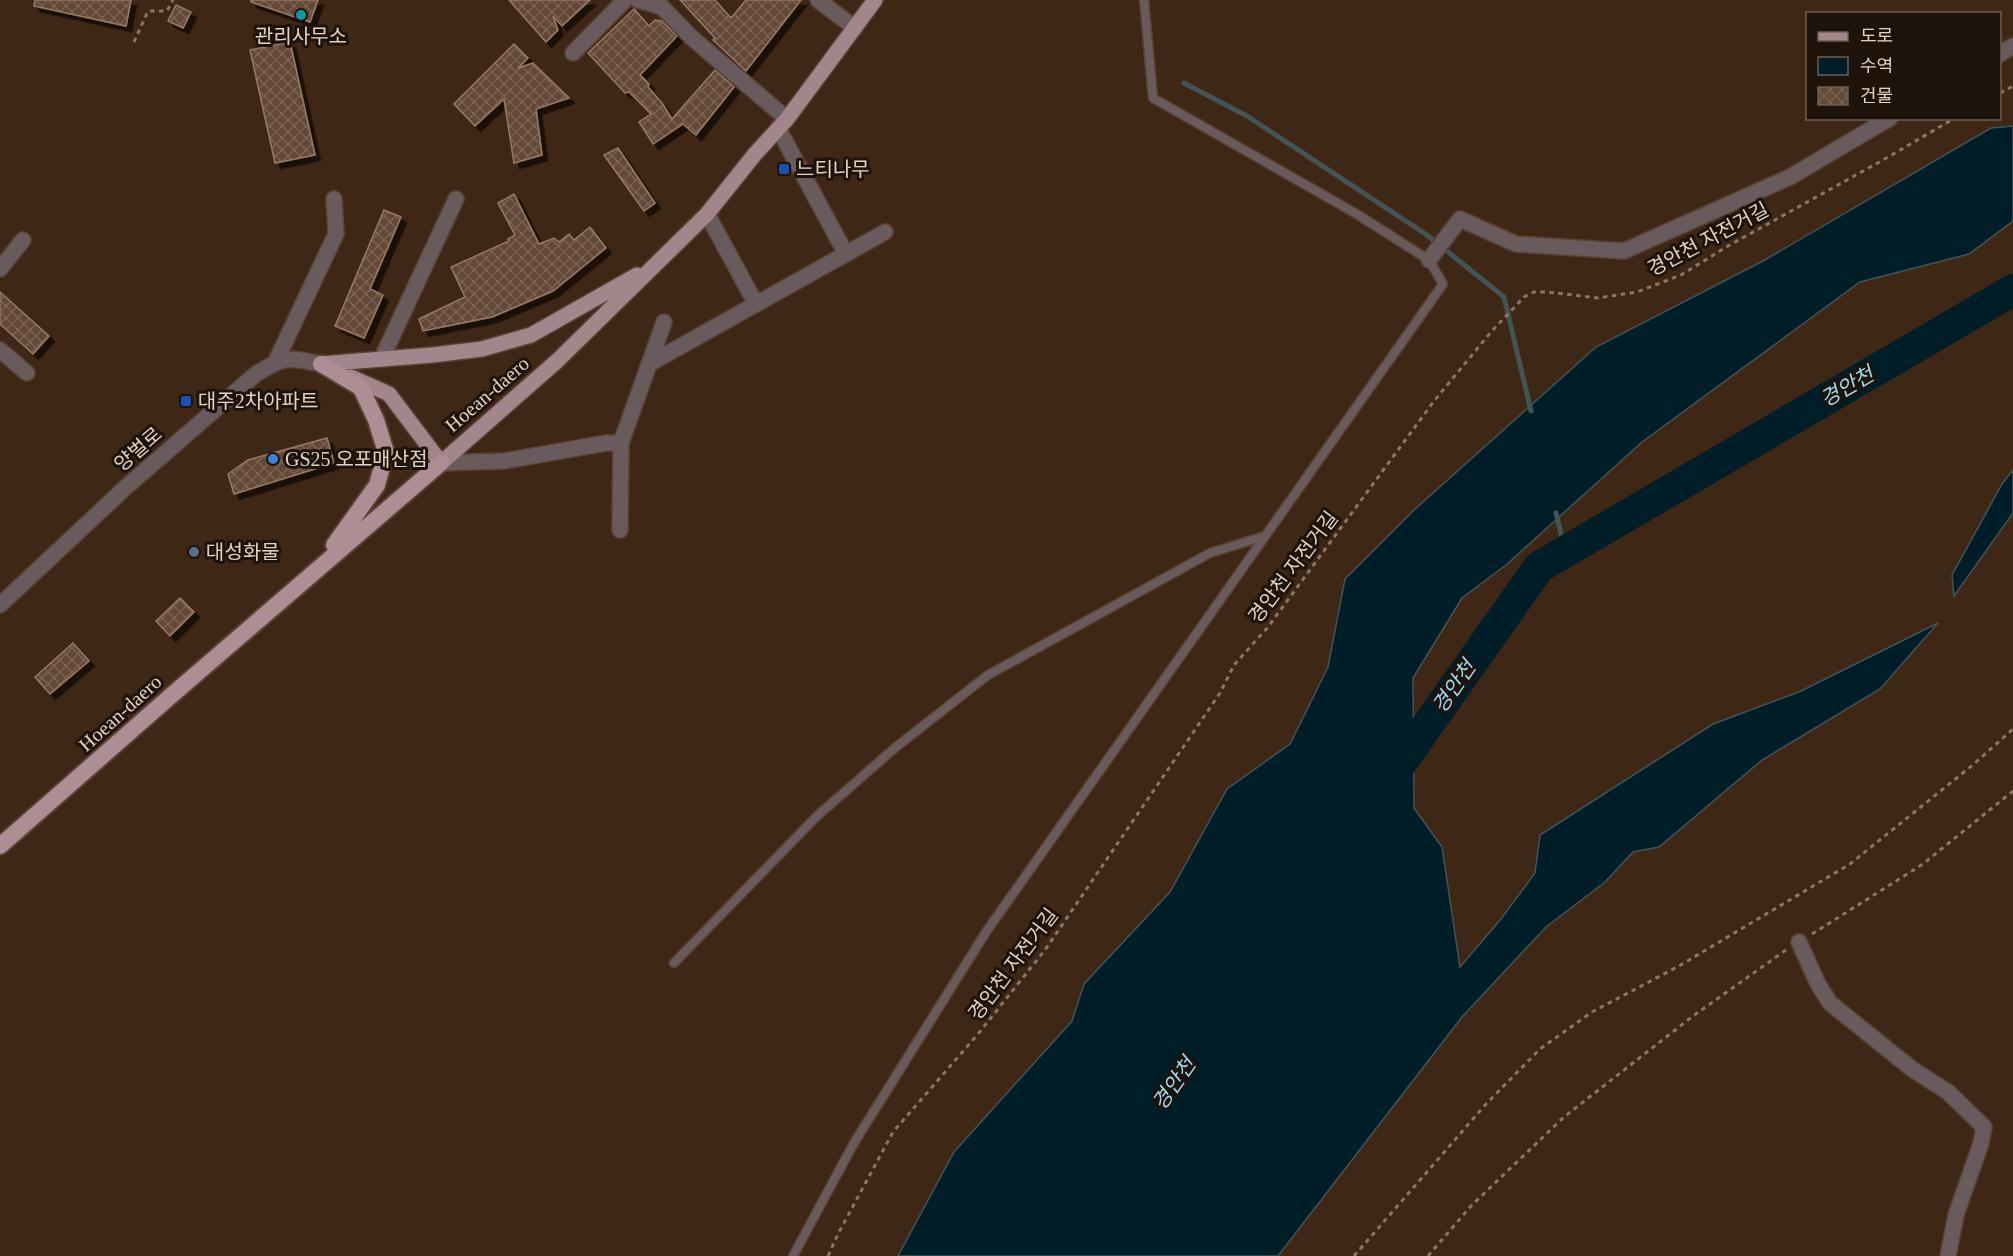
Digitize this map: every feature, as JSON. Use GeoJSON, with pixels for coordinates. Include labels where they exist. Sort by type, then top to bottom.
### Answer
{"type":"FeatureCollection","features":[{"type":"Feature","properties":{"kind":"highway"},"geometry":{"type":"LineString","coordinates":[[318,567],[377,485],[386,452],[376,420],[361,388],[321,363]]}},
{"type":"Feature","properties":{"kind":"highway","name":"Hoean-daero"},"geometry":{"type":"LineString","coordinates":[[0,846],[318,567],[441,463]]}},
{"type":"Feature","properties":{"kind":"main road","name":"Hoean-daero"},"geometry":{"type":"LineString","coordinates":[[441,463],[557,361],[707,214],[755,154],[783,124],[875,0]]}},
{"type":"Feature","properties":{"kind":"main road"},"geometry":{"type":"LineString","coordinates":[[321,363],[432,356],[482,349],[531,334],[655,265]]}},
{"type":"Feature","properties":{"kind":"main road"},"geometry":{"type":"LineString","coordinates":[[321,363],[389,394],[441,463]]}},
{"type":"Feature","properties":{"kind":"street"},"geometry":{"type":"LineString","coordinates":[[573,53],[625,0]]}},
{"type":"Feature","properties":{"kind":"street"},"geometry":{"type":"LineString","coordinates":[[638,0],[662,7],[783,124],[846,254]]}},
{"type":"Feature","properties":{"kind":"street"},"geometry":{"type":"LineString","coordinates":[[818,0],[855,28]]}},
{"type":"Feature","properties":{"kind":"street"},"geometry":{"type":"LineString","coordinates":[[1431,258],[1460,219],[1516,244],[1624,251],[1790,177],[1887,120]]}},
{"type":"Feature","properties":{"kind":"street"},"geometry":{"type":"LineString","coordinates":[[276,361],[336,234],[334,199]]}},
{"type":"Feature","properties":{"kind":"street"},"geometry":{"type":"LineString","coordinates":[[382,358],[456,199]]}},
{"type":"Feature","properties":{"kind":"street"},"geometry":{"type":"LineString","coordinates":[[707,214],[756,304]]}},
{"type":"Feature","properties":{"kind":"street"},"geometry":{"type":"LineString","coordinates":[[649,364],[885,232]]}},
{"type":"Feature","properties":{"kind":"street"},"geometry":{"type":"LineString","coordinates":[[0,269],[23,240]]}},
{"type":"Feature","properties":{"kind":"street"},"geometry":{"type":"LineString","coordinates":[[620,530],[621,443],[663,322]]}},
{"type":"Feature","properties":{"kind":"street"},"geometry":{"type":"LineString","coordinates":[[0,350],[27,374]]}},
{"type":"Feature","properties":{"kind":"street"},"geometry":{"type":"LineString","coordinates":[[276,361],[297,359],[321,363]]}},
{"type":"Feature","properties":{"kind":"street","name":"양벌로"},"geometry":{"type":"LineString","coordinates":[[0,605],[125,488],[256,374],[276,361]]}},
{"type":"Feature","properties":{"kind":"street"},"geometry":{"type":"LineString","coordinates":[[441,463],[504,461],[606,443],[621,443]]}},
{"type":"Feature","properties":{"kind":"street"},"geometry":{"type":"LineString","coordinates":[[1799,942],[1818,984],[1830,1003],[1912,1069],[1948,1092],[1984,1127],[1981,1143],[1956,1215],[1948,1256]]}},
{"type":"Feature","properties":{"kind":"lane"},"geometry":{"type":"LineString","coordinates":[[793,1256],[854,1143],[987,932],[1443,284],[1431,258],[1153,98],[1144,0]]}},
{"type":"Feature","properties":{"kind":"lane"},"geometry":{"type":"LineString","coordinates":[[674,963],[817,816],[896,747],[988,675],[1210,553],[1266,536]]}},
{"type":"Feature","properties":{"kind":"path"},"geometry":{"type":"LineString","coordinates":[[134,42],[148,11],[167,11],[172,0]]}},
{"type":"Feature","properties":{"kind":"path","name":"경안천 자전거길"},"geometry":{"type":"LineString","coordinates":[[828,1256],[837,1234],[893,1132],[978,1035],[1045,950],[1220,693],[1234,665],[1268,627],[1434,401],[1491,332],[1524,297],[1534,292],[1548,292],[1598,298],[1637,292],[1681,275],[1728,246],[1952,120]]}},
{"type":"Feature","properties":{"kind":"path"},"geometry":{"type":"LineString","coordinates":[[1354,1256],[1486,1104],[1540,1048],[1592,1012],[1679,966],[1851,864],[1974,764],[2013,729]]}},
{"type":"Feature","properties":{"kind":"path"},"geometry":{"type":"LineString","coordinates":[[1428,1256],[1471,1206],[1564,1117],[1693,1016],[1799,942],[1923,864],[2013,791]]}},
{"type":"Feature","properties":{"kind":"water"},"geometry":{"type":"Polygon","coordinates":[[[2013,126],[2013,221],[1969,254],[1860,282],[1642,442],[1506,565],[1462,598],[1413,678],[1414,808],[1442,847],[1460,967],[1501,919],[1535,873],[1540,835],[1713,724],[1799,692],[1938,623],[1880,689],[1762,760],[1659,847],[1633,852],[1605,882],[1546,927],[1462,1017],[1278,1256],[898,1256],[954,1152],[1072,1021],[1084,984],[1170,892],[1227,789],[1290,744],[1328,667],[1345,579],[1414,510],[1596,347],[1763,261],[1991,128],[2013,126]]]}},
{"type":"Feature","properties":{"kind":"water"},"geometry":{"type":"Polygon","coordinates":[[[2013,470],[2013,513],[1954,596],[1952,575],[2002,484],[2013,470]]]}},
{"type":"Feature","properties":{"kind":"building"},"geometry":{"type":"Polygon","coordinates":[[[35,0],[131,0],[126,26],[34,6],[35,0]]]}},
{"type":"Feature","properties":{"kind":"building","name":"관리사무소"},"geometry":{"type":"Polygon","coordinates":[[[251,0],[318,0],[310,22],[251,2],[251,0]]]}},
{"type":"Feature","properties":{"kind":"building"},"geometry":{"type":"Polygon","coordinates":[[[509,0],[590,0],[562,26],[553,16],[558,30],[546,42],[509,0]]]}},
{"type":"Feature","properties":{"kind":"building"},"geometry":{"type":"Polygon","coordinates":[[[680,0],[715,0],[731,18],[746,0],[801,0],[746,71],[713,40],[715,38],[680,0]]]}},
{"type":"Feature","properties":{"kind":"building"},"geometry":{"type":"Polygon","coordinates":[[[176,5],[191,12],[183,28],[168,21],[176,5]]]}},
{"type":"Feature","properties":{"kind":"building"},"geometry":{"type":"Polygon","coordinates":[[[634,9],[649,26],[655,20],[662,21],[677,36],[640,75],[649,84],[648,87],[672,119],[715,70],[734,87],[696,135],[683,124],[653,144],[639,122],[651,114],[629,92],[625,93],[588,53],[634,9]]]}},
{"type":"Feature","properties":{"kind":"building"},"geometry":{"type":"Polygon","coordinates":[[[290,42],[315,155],[275,163],[250,50],[290,42]]]}},
{"type":"Feature","properties":{"kind":"building"},"geometry":{"type":"Polygon","coordinates":[[[514,44],[528,58],[518,68],[533,63],[569,98],[536,109],[542,155],[514,163],[504,99],[475,126],[454,104],[514,44]]]}},
{"type":"Feature","properties":{"kind":"building"},"geometry":{"type":"Polygon","coordinates":[[[618,148],[655,203],[644,211],[604,155],[618,148]]]}},
{"type":"Feature","properties":{"kind":"building"},"geometry":{"type":"Polygon","coordinates":[[[514,194],[539,244],[554,238],[559,242],[569,234],[574,240],[590,227],[606,248],[553,291],[492,317],[423,331],[419,319],[465,297],[451,267],[509,241],[508,239],[515,235],[498,203],[514,194]]]}},
{"type":"Feature","properties":{"kind":"building"},"geometry":{"type":"Polygon","coordinates":[[[384,210],[401,217],[370,289],[383,295],[364,338],[335,326],[384,210]]]}},
{"type":"Feature","properties":{"kind":"building"},"geometry":{"type":"Polygon","coordinates":[[[0,292],[49,336],[33,354],[0,324],[0,292]]]}},
{"type":"Feature","properties":{"kind":"building"},"geometry":{"type":"Polygon","coordinates":[[[327,438],[334,463],[234,494],[228,474],[248,460],[327,438]]]}},
{"type":"Feature","properties":{"kind":"building"},"geometry":{"type":"Polygon","coordinates":[[[180,598],[194,612],[170,636],[156,621],[180,598]]]}},
{"type":"Feature","properties":{"kind":"building"},"geometry":{"type":"Polygon","coordinates":[[[73,643],[89,661],[50,694],[35,677],[73,643]]]}},
{"type":"Feature","properties":{"kind":"waterway"},"geometry":{"type":"LineString","coordinates":[[1184,83],[1247,116],[1427,235],[1504,297],[1531,411]]}},
{"type":"Feature","properties":{"kind":"waterway","name":"경안천"},"geometry":{"type":"LineString","coordinates":[[1389,780],[1539,567],[2013,290]]}},
{"type":"Feature","properties":{"kind":"waterway"},"geometry":{"type":"LineString","coordinates":[[1556,513],[1565,550]]}},
{"type":"Feature","properties":{"kind":"place","name":"관리사무소"},"geometry":{"type":"Point","coordinates":[301,15]}},
{"type":"Feature","properties":{"kind":"place","name":"느티나무"},"geometry":{"type":"Point","coordinates":[784,169]}},
{"type":"Feature","properties":{"kind":"place","name":"대주2차아파트"},"geometry":{"type":"Point","coordinates":[186,401]}},
{"type":"Feature","properties":{"kind":"place","name":"GS25 오포매산점"},"geometry":{"type":"Point","coordinates":[273,459]}},
{"type":"Feature","properties":{"kind":"place","name":"대성화물"},"geometry":{"type":"Point","coordinates":[194,552]}}]}
